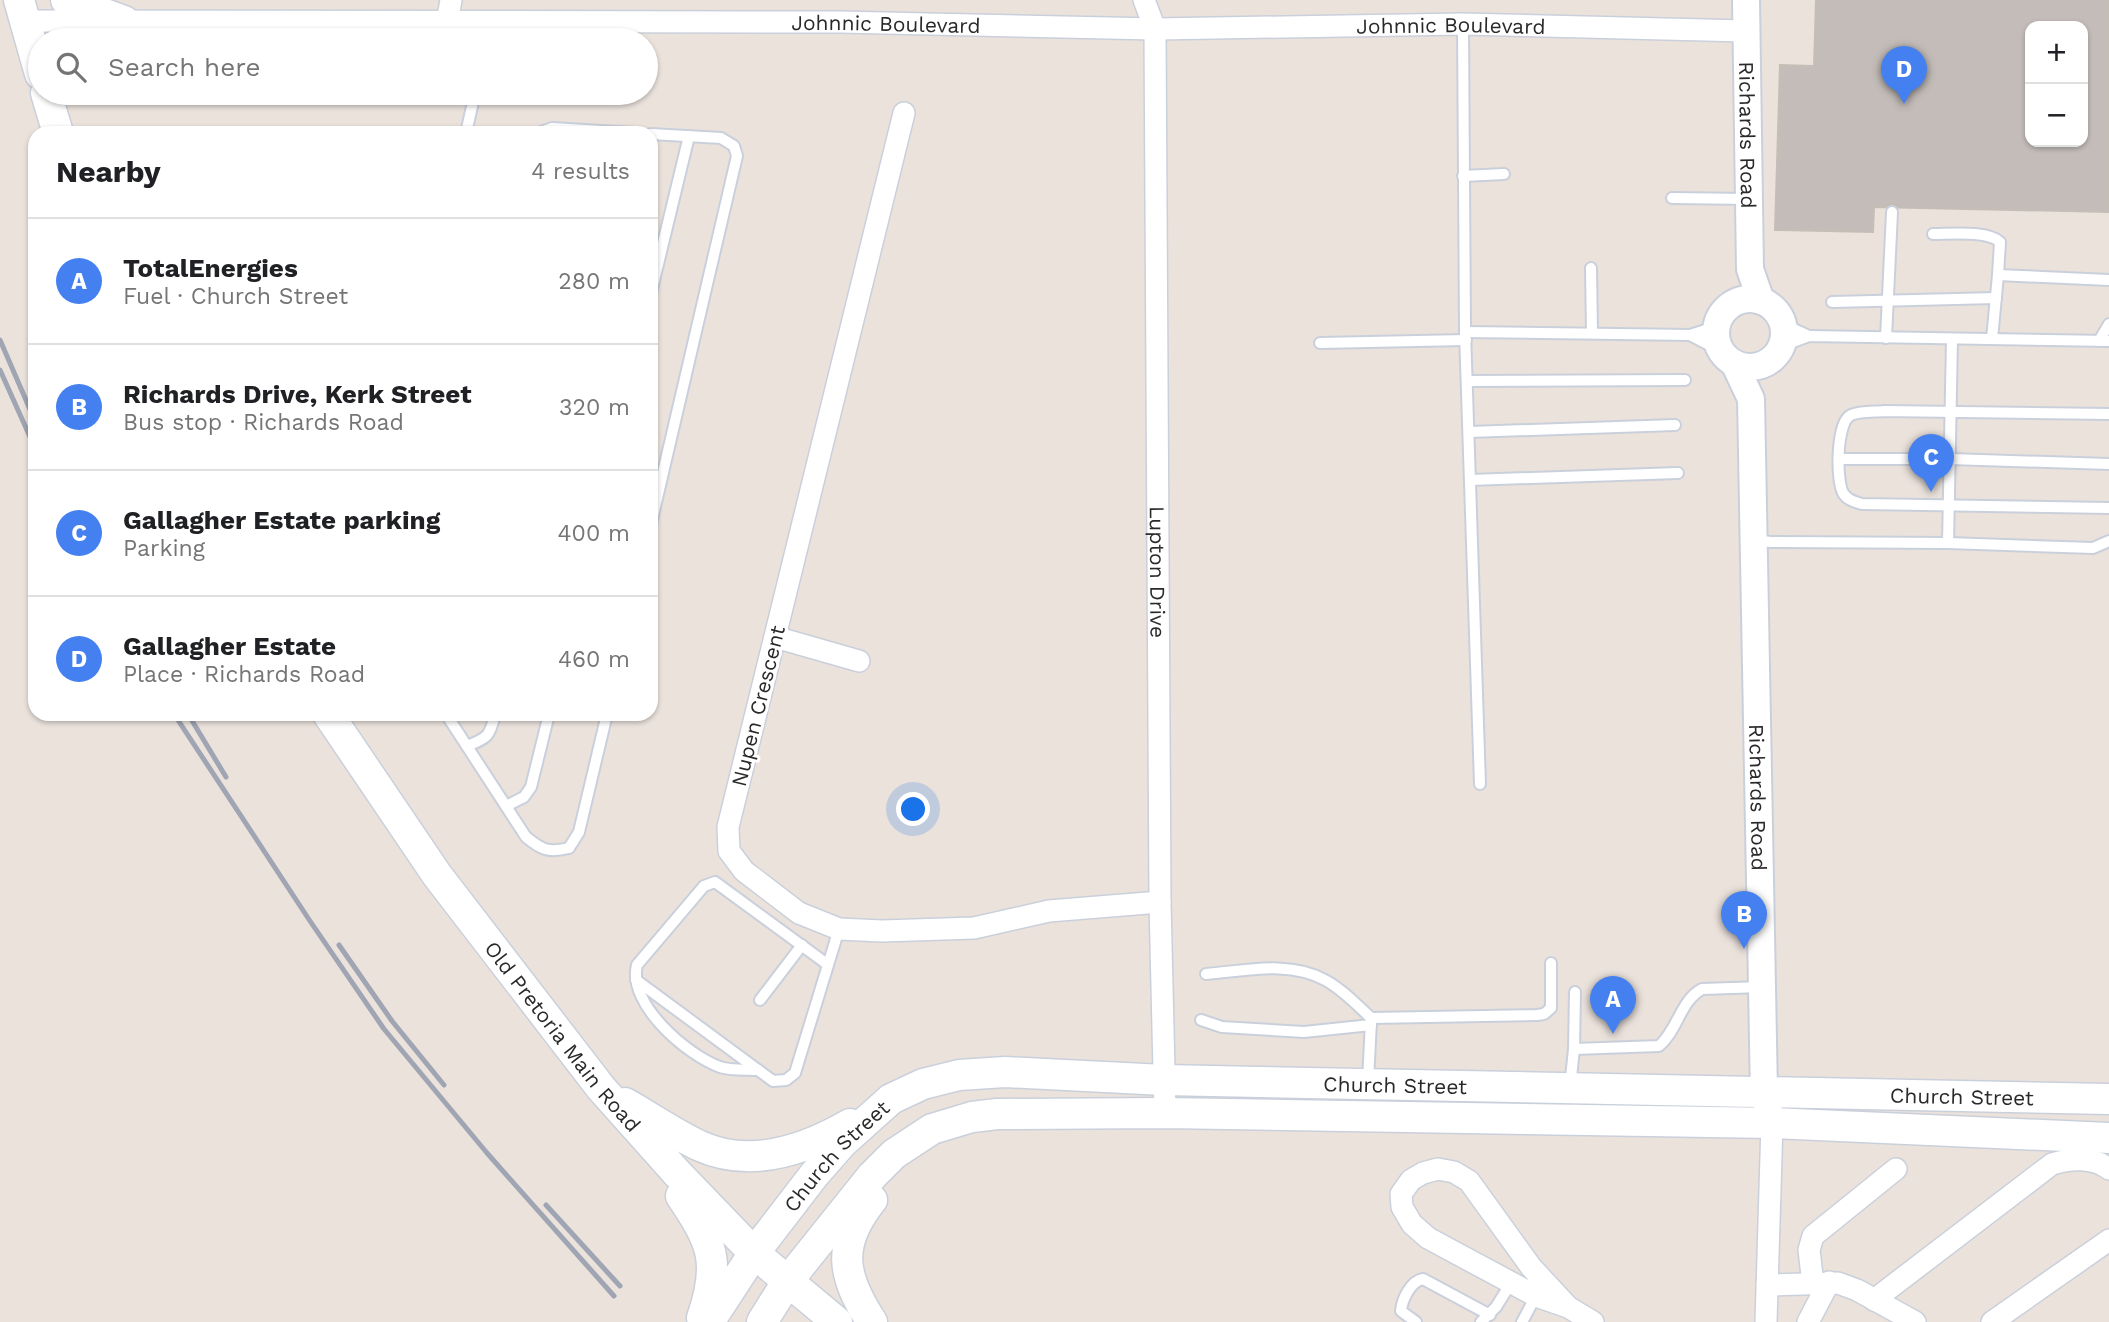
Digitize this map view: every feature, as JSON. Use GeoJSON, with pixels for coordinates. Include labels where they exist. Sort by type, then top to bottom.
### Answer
{"type":"FeatureCollection","features":[{"type":"Feature","properties":{"kind":"main road"},"geometry":{"type":"LineString","coordinates":[[66,0],[124,21]]}},
{"type":"Feature","properties":{"kind":"main road"},"geometry":{"type":"LineString","coordinates":[[22,10],[28,32]]}},
{"type":"Feature","properties":{"kind":"main road"},"geometry":{"type":"LineString","coordinates":[[50,105],[56,126]]}},
{"type":"Feature","properties":{"kind":"main road","name":"Old Pretoria Main Road"},"geometry":{"type":"LineString","coordinates":[[333,721],[437,875],[607,1095],[754,1253],[837,1322]]}},
{"type":"Feature","properties":{"kind":"main road","name":"Church Street"},"geometry":{"type":"LineString","coordinates":[[709,1322],[754,1253],[842,1143],[891,1099],[916,1087],[959,1075],[1005,1072],[1164,1080],[1368,1085],[2109,1099]]}},
{"type":"Feature","properties":{"kind":"main road"},"geometry":{"type":"LineString","coordinates":[[607,1095],[701,1147],[739,1156],[772,1155],[809,1145],[878,1109]]}},
{"type":"Feature","properties":{"kind":"main road"},"geometry":{"type":"LineString","coordinates":[[607,1095],[681,1196],[706,1238],[713,1262],[713,1273],[701,1322]]}},
{"type":"Feature","properties":{"kind":"main road","name":"Church Street"},"geometry":{"type":"LineString","coordinates":[[762,1322],[787,1282],[841,1212],[894,1154],[932,1129],[957,1121],[997,1114],[1166,1113],[1772,1123],[2109,1138]]}},
{"type":"Feature","properties":{"kind":"main road"},"geometry":{"type":"LineString","coordinates":[[872,1322],[855,1293],[847,1271],[846,1253],[851,1232],[873,1198],[897,1173],[957,1121]]}},
{"type":"Feature","properties":{"kind":"street"},"geometry":{"type":"LineString","coordinates":[[447,23],[451,0]]}},
{"type":"Feature","properties":{"kind":"street"},"geometry":{"type":"LineString","coordinates":[[1144,0],[1155,29]]}},
{"type":"Feature","properties":{"kind":"street","name":"Richards Road"},"geometry":{"type":"LineString","coordinates":[[1746,0],[1750,301]]}},
{"type":"Feature","properties":{"kind":"street","name":"Johnnic Boulevard"},"geometry":{"type":"LineString","coordinates":[[22,10],[124,21],[447,23],[471,28]]}},
{"type":"Feature","properties":{"kind":"street","name":"Johnnic Boulevard"},"geometry":{"type":"LineString","coordinates":[[630,28],[840,22],[1155,29],[1463,24],[1745,31]]}},
{"type":"Feature","properties":{"kind":"street","name":"Lupton Drive"},"geometry":{"type":"LineString","coordinates":[[1155,29],[1160,902],[1166,1113]]}},
{"type":"Feature","properties":{"kind":"street","name":"Nupen Crescent"},"geometry":{"type":"LineString","coordinates":[[904,113],[728,827],[728,846],[734,860],[744,872],[779,900],[813,920],[839,929],[872,931],[974,928],[1049,911],[1160,902]]}},
{"type":"Feature","properties":{"kind":"street"},"geometry":{"type":"LineString","coordinates":[[1750,301],[1771,306],[1777,345],[1751,368],[1715,344],[1720,316],[1728,307],[1750,301]]}},
{"type":"Feature","properties":{"kind":"street","name":"Richards Road"},"geometry":{"type":"LineString","coordinates":[[1715,344],[1751,399]]}},
{"type":"Feature","properties":{"kind":"street","name":"Richards Road"},"geometry":{"type":"LineString","coordinates":[[1766,1322],[1772,1123],[1764,1094],[1751,399],[1777,345]]}},
{"type":"Feature","properties":{"kind":"street"},"geometry":{"type":"LineString","coordinates":[[775,637],[859,661]]}},
{"type":"Feature","properties":{"kind":"street"},"geometry":{"type":"LineString","coordinates":[[1874,1300],[2052,1164],[2077,1159],[2109,1169]]}},
{"type":"Feature","properties":{"kind":"street"},"geometry":{"type":"LineString","coordinates":[[1568,1307],[1531,1267],[1469,1181],[1454,1172],[1438,1169],[1423,1172],[1411,1180],[1401,1194],[1402,1207],[1412,1224],[1428,1238],[1536,1296],[1568,1307],[1593,1322]]}},
{"type":"Feature","properties":{"kind":"street"},"geometry":{"type":"LineString","coordinates":[[1808,1322],[1821,1283],[1809,1250],[1813,1236],[1896,1169]]}},
{"type":"Feature","properties":{"kind":"street"},"geometry":{"type":"LineString","coordinates":[[1992,1322],[2109,1240]]}},
{"type":"Feature","properties":{"kind":"street"},"geometry":{"type":"LineString","coordinates":[[1767,1285],[1846,1285],[1908,1320]]}},
{"type":"Feature","properties":{"kind":"lane"},"geometry":{"type":"LineString","coordinates":[[1463,24],[1467,381],[1480,784]]}},
{"type":"Feature","properties":{"kind":"lane"},"geometry":{"type":"LineString","coordinates":[[468,126],[472,105]]}},
{"type":"Feature","properties":{"kind":"lane"},"geometry":{"type":"LineString","coordinates":[[658,134],[720,138],[734,146],[737,156],[658,494]]}},
{"type":"Feature","properties":{"kind":"lane"},"geometry":{"type":"LineString","coordinates":[[658,264],[689,136]]}},
{"type":"Feature","properties":{"kind":"lane"},"geometry":{"type":"LineString","coordinates":[[1463,176],[1504,174]]}},
{"type":"Feature","properties":{"kind":"lane"},"geometry":{"type":"LineString","coordinates":[[1672,198],[1749,199]]}},
{"type":"Feature","properties":{"kind":"lane"},"geometry":{"type":"LineString","coordinates":[[1886,338],[1892,212]]}},
{"type":"Feature","properties":{"kind":"lane"},"geometry":{"type":"LineString","coordinates":[[1933,234],[1984,235],[2000,242],[1992,340]]}},
{"type":"Feature","properties":{"kind":"lane"},"geometry":{"type":"LineString","coordinates":[[1591,268],[1592,333]]}},
{"type":"Feature","properties":{"kind":"lane"},"geometry":{"type":"LineString","coordinates":[[1998,275],[2109,280]]}},
{"type":"Feature","properties":{"kind":"lane"},"geometry":{"type":"LineString","coordinates":[[1832,302],[1996,298]]}},
{"type":"Feature","properties":{"kind":"lane"},"geometry":{"type":"LineString","coordinates":[[1777,345],[1809,336],[2104,341],[2109,324]]}},
{"type":"Feature","properties":{"kind":"lane"},"geometry":{"type":"LineString","coordinates":[[1320,343],[1592,333],[1715,344]]}},
{"type":"Feature","properties":{"kind":"lane"},"geometry":{"type":"LineString","coordinates":[[1777,345],[1809,336]]}},
{"type":"Feature","properties":{"kind":"lane"},"geometry":{"type":"LineString","coordinates":[[1948,543],[1952,339]]}},
{"type":"Feature","properties":{"kind":"lane"},"geometry":{"type":"LineString","coordinates":[[1467,381],[1685,380]]}},
{"type":"Feature","properties":{"kind":"lane"},"geometry":{"type":"LineString","coordinates":[[2109,414],[1884,411],[1851,415],[1843,422],[1840,431],[1839,459],[1843,494],[1862,504],[2109,508]]}},
{"type":"Feature","properties":{"kind":"lane"},"geometry":{"type":"LineString","coordinates":[[1469,432],[1675,425]]}},
{"type":"Feature","properties":{"kind":"lane"},"geometry":{"type":"LineString","coordinates":[[1839,459],[2109,464]]}},
{"type":"Feature","properties":{"kind":"lane"},"geometry":{"type":"LineString","coordinates":[[1470,481],[1678,473]]}},
{"type":"Feature","properties":{"kind":"lane"},"geometry":{"type":"LineString","coordinates":[[1753,540],[2093,548],[2109,541]]}},
{"type":"Feature","properties":{"kind":"lane"},"geometry":{"type":"LineString","coordinates":[[451,721],[526,837],[541,849],[556,851],[569,848],[579,832],[605,721]]}},
{"type":"Feature","properties":{"kind":"lane"},"geometry":{"type":"LineString","coordinates":[[467,746],[485,738],[491,732],[493,721]]}},
{"type":"Feature","properties":{"kind":"lane"},"geometry":{"type":"LineString","coordinates":[[506,806],[524,797],[531,787],[547,721]]}},
{"type":"Feature","properties":{"kind":"lane"},"geometry":{"type":"LineString","coordinates":[[758,1070],[723,1069],[706,1061],[652,1015],[641,998],[636,980],[637,965],[709,882],[715,881],[827,964]]}},
{"type":"Feature","properties":{"kind":"lane"},"geometry":{"type":"LineString","coordinates":[[636,980],[773,1082],[786,1080],[795,1073],[839,929]]}},
{"type":"Feature","properties":{"kind":"lane"},"geometry":{"type":"LineString","coordinates":[[760,1000],[802,945]]}},
{"type":"Feature","properties":{"kind":"lane"},"geometry":{"type":"LineString","coordinates":[[1200,1020],[1222,1027],[1304,1032],[1371,1021],[1544,1014],[1551,1008],[1550,962]]}},
{"type":"Feature","properties":{"kind":"lane"},"geometry":{"type":"LineString","coordinates":[[1206,974],[1280,968],[1298,970],[1324,980],[1371,1021]]}},
{"type":"Feature","properties":{"kind":"lane"},"geometry":{"type":"LineString","coordinates":[[1574,1049],[1659,1046],[1668,1038],[1689,998],[1696,992],[1702,989],[1762,986]]}},
{"type":"Feature","properties":{"kind":"lane"},"geometry":{"type":"LineString","coordinates":[[1570,1089],[1574,1049],[1574,992]]}},
{"type":"Feature","properties":{"kind":"lane"},"geometry":{"type":"LineString","coordinates":[[1368,1085],[1371,1021]]}},
{"type":"Feature","properties":{"kind":"lane"},"geometry":{"type":"LineString","coordinates":[[1416,1322],[1404,1315],[1401,1306],[1413,1284],[1423,1279],[1485,1318],[1511,1283]]}},
{"type":"Feature","properties":{"kind":"lane"},"geometry":{"type":"LineString","coordinates":[[1522,1322],[1536,1296]]}},
{"type":"Feature","properties":{"kind":"building"},"geometry":{"type":"Polygon","coordinates":[[[1816,0],[2109,0],[2109,212],[1874,207],[1873,232],[1775,230],[1780,65],[1814,66],[1816,0]]]}},
{"type":"Feature","properties":{"kind":"railway"},"geometry":{"type":"LineString","coordinates":[[0,340],[28,405]]}},
{"type":"Feature","properties":{"kind":"railway"},"geometry":{"type":"LineString","coordinates":[[0,370],[28,432]]}},
{"type":"Feature","properties":{"kind":"railway"},"geometry":{"type":"LineString","coordinates":[[179,721],[384,1029],[487,1153],[614,1296]]}},
{"type":"Feature","properties":{"kind":"railway"},"geometry":{"type":"LineString","coordinates":[[192,721],[226,777]]}},
{"type":"Feature","properties":{"kind":"railway"},"geometry":{"type":"LineString","coordinates":[[339,945],[392,1021],[444,1085]]}},
{"type":"Feature","properties":{"kind":"railway"},"geometry":{"type":"LineString","coordinates":[[546,1205],[620,1286]]}},
{"type":"Feature","properties":{"kind":"place","name":"Gallagher Estate"},"geometry":{"type":"Point","coordinates":[1904,104]}},
{"type":"Feature","properties":{"kind":"place","name":"Gallagher Estate parking"},"geometry":{"type":"Point","coordinates":[1931,492]}},
{"type":"Feature","properties":{"kind":"place","name":"Richards Drive, Kerk Street"},"geometry":{"type":"Point","coordinates":[1744,949]}},
{"type":"Feature","properties":{"kind":"place","name":"TotalEnergies"},"geometry":{"type":"Point","coordinates":[1613,1034]}}]}
